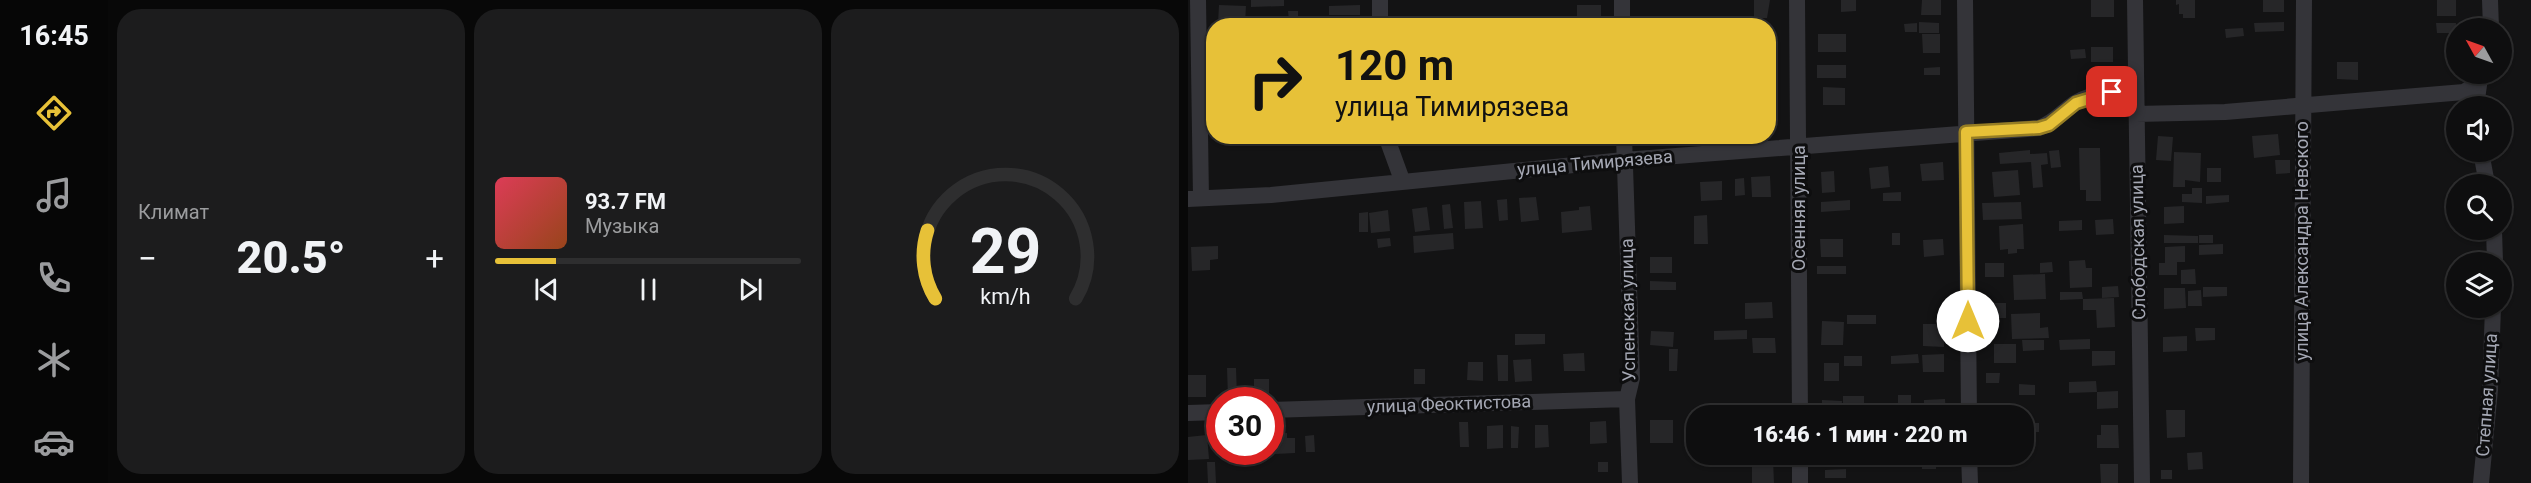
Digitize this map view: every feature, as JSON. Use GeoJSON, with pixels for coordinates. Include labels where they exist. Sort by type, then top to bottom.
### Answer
{"type":"FeatureCollection","features":[{"type":"Feature","properties":{"kind":"street"},"geometry":{"type":"LineString","coordinates":[[1195,199],[1198,0]]}},
{"type":"Feature","properties":{"kind":"street"},"geometry":{"type":"LineString","coordinates":[[1380,0],[1380,18]]}},
{"type":"Feature","properties":{"kind":"street"},"geometry":{"type":"LineString","coordinates":[[1622,0],[1622,18]]}},
{"type":"Feature","properties":{"kind":"street","name":"Осенняя улица"},"geometry":{"type":"LineString","coordinates":[[1797,0],[1800,405]]}},
{"type":"Feature","properties":{"kind":"street"},"geometry":{"type":"LineString","coordinates":[[1965,0],[1969,405]]}},
{"type":"Feature","properties":{"kind":"street","name":"Слободская улица"},"geometry":{"type":"LineString","coordinates":[[2135,0],[2142,483]]}},
{"type":"Feature","properties":{"kind":"street","name":"улица Александра Невского"},"geometry":{"type":"LineString","coordinates":[[2301,483],[2304,0]]}},
{"type":"Feature","properties":{"kind":"street"},"geometry":{"type":"LineString","coordinates":[[2490,0],[2491,18]]}},
{"type":"Feature","properties":{"kind":"street"},"geometry":{"type":"LineString","coordinates":[[2136,114],[2224,112],[2464,92],[2473,84]]}},
{"type":"Feature","properties":{"kind":"street","name":"улица Тимирязева"},"geometry":{"type":"LineString","coordinates":[[1195,199],[1271,195],[1402,180],[1624,160],[2039,128],[2049,125],[2076,103],[2094,95],[2136,92]]}},
{"type":"Feature","properties":{"kind":"street"},"geometry":{"type":"LineString","coordinates":[[1389,144],[1402,180]]}},
{"type":"Feature","properties":{"kind":"street","name":"Успенская улица"},"geometry":{"type":"LineString","coordinates":[[1624,144],[1632,378],[1627,399],[1630,483]]}},
{"type":"Feature","properties":{"kind":"street","name":"Степная улица"},"geometry":{"type":"LineString","coordinates":[[2481,483],[2490,390],[2493,318]]}},
{"type":"Feature","properties":{"kind":"street","name":"улица Феоктистова"},"geometry":{"type":"LineString","coordinates":[[1284,410],[1627,399]]}},
{"type":"Feature","properties":{"kind":"street"},"geometry":{"type":"LineString","coordinates":[[1188,413],[1206,412]]}},
{"type":"Feature","properties":{"kind":"street"},"geometry":{"type":"LineString","coordinates":[[1800,465],[1800,483]]}},
{"type":"Feature","properties":{"kind":"street"},"geometry":{"type":"LineString","coordinates":[[1969,465],[1970,483]]}},
{"type":"Feature","properties":{"kind":"building"},"geometry":{"type":"Polygon","coordinates":[[[1251,0],[1284,0],[1284,6],[1251,7],[1251,0]]]}},
{"type":"Feature","properties":{"kind":"building"},"geometry":{"type":"Polygon","coordinates":[[[1754,0],[1770,0],[1767,18],[1754,18],[1754,0]]]}},
{"type":"Feature","properties":{"kind":"building"},"geometry":{"type":"Polygon","coordinates":[[[1841,0],[1856,0],[1856,11],[1841,12],[1841,0]]]}},
{"type":"Feature","properties":{"kind":"building"},"geometry":{"type":"Polygon","coordinates":[[[1922,0],[1941,0],[1941,15],[1921,15],[1922,0]]]}},
{"type":"Feature","properties":{"kind":"building"},"geometry":{"type":"Polygon","coordinates":[[[2091,0],[2114,0],[2114,17],[2091,17],[2091,0]]]}},
{"type":"Feature","properties":{"kind":"building"},"geometry":{"type":"Polygon","coordinates":[[[2176,0],[2195,0],[2195,18],[2183,18],[2183,14],[2179,14],[2179,4],[2176,5],[2176,0]]]}},
{"type":"Feature","properties":{"kind":"building"},"geometry":{"type":"Polygon","coordinates":[[[2263,0],[2284,0],[2284,12],[2263,12],[2263,0]]]}},
{"type":"Feature","properties":{"kind":"building"},"geometry":{"type":"Polygon","coordinates":[[[2437,0],[2456,0],[2456,16],[2437,16],[2437,0]]]}},
{"type":"Feature","properties":{"kind":"building"},"geometry":{"type":"Polygon","coordinates":[[[1219,5],[1246,6],[1245,18],[1218,18],[1219,5]]]}},
{"type":"Feature","properties":{"kind":"building"},"geometry":{"type":"Polygon","coordinates":[[[1360,5],[1360,15],[1329,15],[1329,6],[1360,5]]]}},
{"type":"Feature","properties":{"kind":"building"},"geometry":{"type":"Polygon","coordinates":[[[1577,5],[1601,5],[1601,18],[1577,18],[1577,5]]]}},
{"type":"Feature","properties":{"kind":"building"},"geometry":{"type":"Polygon","coordinates":[[[1288,11],[1298,11],[1298,18],[1289,18],[1288,11]]]}},
{"type":"Feature","properties":{"kind":"building"},"geometry":{"type":"Polygon","coordinates":[[[1919,22],[1939,23],[1939,33],[1919,33],[1919,22]]]}},
{"type":"Feature","properties":{"kind":"building"},"geometry":{"type":"Polygon","coordinates":[[[2284,22],[2284,31],[2255,32],[2254,23],[2284,22]]]}},
{"type":"Feature","properties":{"kind":"building"},"geometry":{"type":"Polygon","coordinates":[[[1917,23],[1917,32],[1905,32],[1904,24],[1917,23]]]}},
{"type":"Feature","properties":{"kind":"building"},"geometry":{"type":"Polygon","coordinates":[[[2436,23],[2446,23],[2446,33],[2437,33],[2436,23]]]}},
{"type":"Feature","properties":{"kind":"building"},"geometry":{"type":"Polygon","coordinates":[[[2243,28],[2244,36],[2226,38],[2225,29],[2243,28]]]}},
{"type":"Feature","properties":{"kind":"building"},"geometry":{"type":"Polygon","coordinates":[[[1818,34],[1846,34],[1846,52],[1818,52],[1818,34]]]}},
{"type":"Feature","properties":{"kind":"building"},"geometry":{"type":"Polygon","coordinates":[[[1922,34],[1940,34],[1940,53],[1923,53],[1922,34]]]}},
{"type":"Feature","properties":{"kind":"building"},"geometry":{"type":"Polygon","coordinates":[[[2091,47],[2113,47],[2113,62],[2091,62],[2091,47]]]}},
{"type":"Feature","properties":{"kind":"building"},"geometry":{"type":"Polygon","coordinates":[[[2085,49],[2086,58],[2071,59],[2070,50],[2085,49]]]}},
{"type":"Feature","properties":{"kind":"building"},"geometry":{"type":"Polygon","coordinates":[[[2337,62],[2358,62],[2358,80],[2337,79],[2337,62]]]}},
{"type":"Feature","properties":{"kind":"building"},"geometry":{"type":"Polygon","coordinates":[[[1817,65],[1846,65],[1846,78],[1817,78],[1817,65]]]}},
{"type":"Feature","properties":{"kind":"building"},"geometry":{"type":"Polygon","coordinates":[[[1940,67],[1940,75],[1924,75],[1924,68],[1940,67]]]}},
{"type":"Feature","properties":{"kind":"building"},"geometry":{"type":"Polygon","coordinates":[[[1823,87],[1845,88],[1845,105],[1823,105],[1823,87]]]}},
{"type":"Feature","properties":{"kind":"building"},"geometry":{"type":"Polygon","coordinates":[[[2278,134],[2280,155],[2254,158],[2252,136],[2278,134]]]}},
{"type":"Feature","properties":{"kind":"building"},"geometry":{"type":"Polygon","coordinates":[[[2158,136],[2173,137],[2171,161],[2156,160],[2158,136]]]}},
{"type":"Feature","properties":{"kind":"building"},"geometry":{"type":"Polygon","coordinates":[[[2079,148],[2100,148],[2101,201],[2086,201],[2086,190],[2080,190],[2079,148]]]}},
{"type":"Feature","properties":{"kind":"building"},"geometry":{"type":"Polygon","coordinates":[[[2030,150],[2030,154],[2047,153],[2048,164],[2041,165],[2043,187],[2033,188],[2031,162],[2000,164],[1999,153],[2030,150]]]}},
{"type":"Feature","properties":{"kind":"building"},"geometry":{"type":"Polygon","coordinates":[[[2059,150],[2061,167],[2051,168],[2049,151],[2059,150]]]}},
{"type":"Feature","properties":{"kind":"building"},"geometry":{"type":"Polygon","coordinates":[[[2174,152],[2201,153],[2200,182],[2185,180],[2185,187],[2173,187],[2174,152]]]}},
{"type":"Feature","properties":{"kind":"building"},"geometry":{"type":"Polygon","coordinates":[[[2275,160],[2290,160],[2290,173],[2276,174],[2275,160]]]}},
{"type":"Feature","properties":{"kind":"building"},"geometry":{"type":"Polygon","coordinates":[[[1943,162],[1944,180],[1922,181],[1920,164],[1943,162]]]}},
{"type":"Feature","properties":{"kind":"building"},"geometry":{"type":"Polygon","coordinates":[[[1888,166],[1890,187],[1871,189],[1869,168],[1888,166]]]}},
{"type":"Feature","properties":{"kind":"building"},"geometry":{"type":"Polygon","coordinates":[[[2207,168],[2221,168],[2221,182],[2207,182],[2207,168]]]}},
{"type":"Feature","properties":{"kind":"building"},"geometry":{"type":"Polygon","coordinates":[[[2018,170],[2020,195],[1994,197],[1992,172],[2018,170]]]}},
{"type":"Feature","properties":{"kind":"building"},"geometry":{"type":"Polygon","coordinates":[[[1834,171],[1835,192],[1822,193],[1821,172],[1834,171]]]}},
{"type":"Feature","properties":{"kind":"building"},"geometry":{"type":"Polygon","coordinates":[[[1770,176],[1771,197],[1752,197],[1751,177],[1770,176]]]}},
{"type":"Feature","properties":{"kind":"building"},"geometry":{"type":"Polygon","coordinates":[[[1744,178],[1745,195],[1735,196],[1735,179],[1744,178]]]}},
{"type":"Feature","properties":{"kind":"building"},"geometry":{"type":"Polygon","coordinates":[[[1722,181],[1722,200],[1701,201],[1700,182],[1722,181]]]}},
{"type":"Feature","properties":{"kind":"building"},"geometry":{"type":"Polygon","coordinates":[[[2192,188],[2202,188],[2202,203],[2182,202],[2182,194],[2192,194],[2192,188]]]}},
{"type":"Feature","properties":{"kind":"building"},"geometry":{"type":"Polygon","coordinates":[[[1901,192],[1901,201],[1883,201],[1883,193],[1901,192]]]}},
{"type":"Feature","properties":{"kind":"building"},"geometry":{"type":"Polygon","coordinates":[[[2229,195],[2229,202],[2206,204],[2206,196],[2229,195]]]}},
{"type":"Feature","properties":{"kind":"building"},"geometry":{"type":"Polygon","coordinates":[[[1536,197],[1539,220],[1521,222],[1519,198],[1536,197]]]}},
{"type":"Feature","properties":{"kind":"building"},"geometry":{"type":"Polygon","coordinates":[[[1507,199],[1508,220],[1499,221],[1497,200],[1507,199]]]}},
{"type":"Feature","properties":{"kind":"building"},"geometry":{"type":"Polygon","coordinates":[[[1850,200],[1850,210],[1821,212],[1821,202],[1850,200]]]}},
{"type":"Feature","properties":{"kind":"building"},"geometry":{"type":"Polygon","coordinates":[[[1481,201],[1483,228],[1465,229],[1464,202],[1481,201]]]}},
{"type":"Feature","properties":{"kind":"building"},"geometry":{"type":"Polygon","coordinates":[[[2021,202],[2022,219],[1983,220],[1982,203],[2021,202]]]}},
{"type":"Feature","properties":{"kind":"building"},"geometry":{"type":"Polygon","coordinates":[[[1450,204],[1453,228],[1444,229],[1442,205],[1450,204]]]}},
{"type":"Feature","properties":{"kind":"building"},"geometry":{"type":"Polygon","coordinates":[[[1590,206],[1592,230],[1562,233],[1561,212],[1590,206]]]}},
{"type":"Feature","properties":{"kind":"building"},"geometry":{"type":"Polygon","coordinates":[[[2184,206],[2184,223],[2164,224],[2164,207],[2184,206]]]}},
{"type":"Feature","properties":{"kind":"building"},"geometry":{"type":"Polygon","coordinates":[[[1427,207],[1430,230],[1415,232],[1412,209],[1427,207]]]}},
{"type":"Feature","properties":{"kind":"building"},"geometry":{"type":"Polygon","coordinates":[[[1388,210],[1390,231],[1371,233],[1369,213],[1388,210]]]}},
{"type":"Feature","properties":{"kind":"building"},"geometry":{"type":"Polygon","coordinates":[[[1368,212],[1368,232],[1359,232],[1359,213],[1368,212]]]}},
{"type":"Feature","properties":{"kind":"building"},"geometry":{"type":"Polygon","coordinates":[[[1707,215],[1708,244],[1694,244],[1694,216],[1707,215]]]}},
{"type":"Feature","properties":{"kind":"building"},"geometry":{"type":"Polygon","coordinates":[[[2113,219],[2114,234],[2096,235],[2095,220],[2113,219]]]}},
{"type":"Feature","properties":{"kind":"building"},"geometry":{"type":"Polygon","coordinates":[[[2082,220],[2082,230],[2059,231],[2059,221],[2082,220]]]}},
{"type":"Feature","properties":{"kind":"building"},"geometry":{"type":"Polygon","coordinates":[[[2023,224],[2024,249],[2017,249],[2017,253],[2008,254],[2008,249],[2000,250],[1999,226],[2023,224]]]}},
{"type":"Feature","properties":{"kind":"building"},"geometry":{"type":"Polygon","coordinates":[[[1453,233],[1454,249],[1414,253],[1413,236],[1453,233]]]}},
{"type":"Feature","properties":{"kind":"building"},"geometry":{"type":"Polygon","coordinates":[[[1892,233],[1900,233],[1900,245],[1892,245],[1892,233]]]}},
{"type":"Feature","properties":{"kind":"building"},"geometry":{"type":"Polygon","coordinates":[[[2164,235],[2198,236],[2198,243],[2164,243],[2164,235]]]}},
{"type":"Feature","properties":{"kind":"building"},"geometry":{"type":"Polygon","coordinates":[[[2199,235],[2213,235],[2213,243],[2199,243],[2199,235]]]}},
{"type":"Feature","properties":{"kind":"building"},"geometry":{"type":"Polygon","coordinates":[[[1390,238],[1391,246],[1378,248],[1377,239],[1390,238]]]}},
{"type":"Feature","properties":{"kind":"building"},"geometry":{"type":"Polygon","coordinates":[[[1820,239],[1843,239],[1843,257],[1821,257],[1820,239]]]}},
{"type":"Feature","properties":{"kind":"building"},"geometry":{"type":"Polygon","coordinates":[[[1943,239],[1944,255],[1924,257],[1923,240],[1943,239]]]}},
{"type":"Feature","properties":{"kind":"building"},"geometry":{"type":"Polygon","coordinates":[[[2223,244],[2223,254],[2199,255],[2199,245],[2223,244]]]}},
{"type":"Feature","properties":{"kind":"building"},"geometry":{"type":"Polygon","coordinates":[[[1218,246],[1218,259],[1210,260],[1210,270],[1192,271],[1191,247],[1218,246]]]}},
{"type":"Feature","properties":{"kind":"building"},"geometry":{"type":"Polygon","coordinates":[[[2185,246],[2185,262],[2177,262],[2177,275],[2159,275],[2159,263],[2165,263],[2165,247],[2185,246]]]}},
{"type":"Feature","properties":{"kind":"building"},"geometry":{"type":"Polygon","coordinates":[[[1650,257],[1672,257],[1672,273],[1650,273],[1650,257]]]}},
{"type":"Feature","properties":{"kind":"building"},"geometry":{"type":"Polygon","coordinates":[[[2085,260],[2086,268],[2092,268],[2092,287],[2070,288],[2069,261],[2085,260]]]}},
{"type":"Feature","properties":{"kind":"building"},"geometry":{"type":"Polygon","coordinates":[[[2052,262],[2053,272],[2040,273],[2040,263],[2052,262]]]}},
{"type":"Feature","properties":{"kind":"building"},"geometry":{"type":"Polygon","coordinates":[[[1985,263],[2004,263],[2004,277],[1985,277],[1985,263]]]}},
{"type":"Feature","properties":{"kind":"building"},"geometry":{"type":"Polygon","coordinates":[[[1817,266],[1846,266],[1846,274],[1817,274],[1817,266]]]}},
{"type":"Feature","properties":{"kind":"building"},"geometry":{"type":"Polygon","coordinates":[[[2195,269],[2196,284],[2181,284],[2181,270],[2195,269]]]}},
{"type":"Feature","properties":{"kind":"building"},"geometry":{"type":"Polygon","coordinates":[[[2045,274],[2046,299],[2014,300],[2013,275],[2045,274]]]}},
{"type":"Feature","properties":{"kind":"building"},"geometry":{"type":"Polygon","coordinates":[[[1650,281],[1676,282],[1676,290],[1650,290],[1650,281]]]}},
{"type":"Feature","properties":{"kind":"building"},"geometry":{"type":"Polygon","coordinates":[[[2118,286],[2119,297],[2102,298],[2102,287],[2118,286]]]}},
{"type":"Feature","properties":{"kind":"building"},"geometry":{"type":"Polygon","coordinates":[[[2203,287],[2227,287],[2227,296],[2203,297],[2203,287]]]}},
{"type":"Feature","properties":{"kind":"building"},"geometry":{"type":"Polygon","coordinates":[[[2164,288],[2185,288],[2186,308],[2164,309],[2164,288]]]}},
{"type":"Feature","properties":{"kind":"building"},"geometry":{"type":"Polygon","coordinates":[[[2201,290],[2202,306],[2188,306],[2188,291],[2201,290]]]}},
{"type":"Feature","properties":{"kind":"building"},"geometry":{"type":"Polygon","coordinates":[[[2060,292],[2082,292],[2083,299],[2060,300],[2060,292]]]}},
{"type":"Feature","properties":{"kind":"building"},"geometry":{"type":"Polygon","coordinates":[[[2114,298],[2115,327],[2097,328],[2096,310],[2083,310],[2083,299],[2114,298]]]}},
{"type":"Feature","properties":{"kind":"building"},"geometry":{"type":"Polygon","coordinates":[[[1772,302],[1773,318],[1745,319],[1745,303],[1772,302]]]}},
{"type":"Feature","properties":{"kind":"building"},"geometry":{"type":"Polygon","coordinates":[[[1986,303],[2006,303],[2006,318],[1986,318],[1986,303]]]}},
{"type":"Feature","properties":{"kind":"building"},"geometry":{"type":"Polygon","coordinates":[[[2040,313],[2040,328],[2048,327],[2049,338],[2012,339],[2011,314],[2040,313]]]}},
{"type":"Feature","properties":{"kind":"building"},"geometry":{"type":"Polygon","coordinates":[[[1847,315],[1876,315],[1876,324],[1847,324],[1847,315]]]}},
{"type":"Feature","properties":{"kind":"building"},"geometry":{"type":"Polygon","coordinates":[[[1822,321],[1844,322],[1843,345],[1821,345],[1822,321]]]}},
{"type":"Feature","properties":{"kind":"building"},"geometry":{"type":"Polygon","coordinates":[[[1923,324],[1944,324],[1944,347],[1923,346],[1923,324]]]}},
{"type":"Feature","properties":{"kind":"building"},"geometry":{"type":"Polygon","coordinates":[[[2195,328],[2215,328],[2215,340],[2196,341],[2195,328]]]}},
{"type":"Feature","properties":{"kind":"building"},"geometry":{"type":"Polygon","coordinates":[[[1747,330],[1747,339],[1714,340],[1714,331],[1747,330]]]}},
{"type":"Feature","properties":{"kind":"building"},"geometry":{"type":"Polygon","coordinates":[[[1651,331],[1674,332],[1673,347],[1650,345],[1651,331]]]}},
{"type":"Feature","properties":{"kind":"building"},"geometry":{"type":"Polygon","coordinates":[[[1515,334],[1545,334],[1545,344],[1515,345],[1515,334]]]}},
{"type":"Feature","properties":{"kind":"building"},"geometry":{"type":"Polygon","coordinates":[[[2187,336],[2187,351],[2163,352],[2163,337],[2187,336]]]}},
{"type":"Feature","properties":{"kind":"building"},"geometry":{"type":"Polygon","coordinates":[[[1752,338],[1775,338],[1776,353],[1753,353],[1752,338]]]}},
{"type":"Feature","properties":{"kind":"building"},"geometry":{"type":"Polygon","coordinates":[[[2090,339],[2090,349],[2060,350],[2059,340],[2090,339]]]}},
{"type":"Feature","properties":{"kind":"building"},"geometry":{"type":"Polygon","coordinates":[[[2022,340],[2044,340],[2044,350],[2023,351],[2022,340]]]}},
{"type":"Feature","properties":{"kind":"building"},"geometry":{"type":"Polygon","coordinates":[[[1994,344],[2016,344],[2016,363],[1994,363],[1994,344]]]}},
{"type":"Feature","properties":{"kind":"building"},"geometry":{"type":"Polygon","coordinates":[[[1669,349],[1678,349],[1677,371],[1669,371],[1669,349]]]}},
{"type":"Feature","properties":{"kind":"building"},"geometry":{"type":"Polygon","coordinates":[[[2092,351],[2115,351],[2115,365],[2092,366],[2092,351]]]}},
{"type":"Feature","properties":{"kind":"building"},"geometry":{"type":"Polygon","coordinates":[[[1584,353],[1585,371],[1564,371],[1563,354],[1584,353]]]}},
{"type":"Feature","properties":{"kind":"building"},"geometry":{"type":"Polygon","coordinates":[[[1918,354],[1919,363],[1891,364],[1891,356],[1918,354]]]}},
{"type":"Feature","properties":{"kind":"building"},"geometry":{"type":"Polygon","coordinates":[[[1944,354],[1944,372],[1923,372],[1922,355],[1944,354]]]}},
{"type":"Feature","properties":{"kind":"building"},"geometry":{"type":"Polygon","coordinates":[[[1497,355],[1508,355],[1508,381],[1498,381],[1497,355]]]}},
{"type":"Feature","properties":{"kind":"building"},"geometry":{"type":"Polygon","coordinates":[[[1844,356],[1862,356],[1862,366],[1844,366],[1844,356]]]}},
{"type":"Feature","properties":{"kind":"building"},"geometry":{"type":"Polygon","coordinates":[[[1531,359],[1532,381],[1515,382],[1513,360],[1531,359]]]}},
{"type":"Feature","properties":{"kind":"building"},"geometry":{"type":"Polygon","coordinates":[[[1468,362],[1483,362],[1483,381],[1467,380],[1468,362]]]}},
{"type":"Feature","properties":{"kind":"building"},"geometry":{"type":"Polygon","coordinates":[[[1824,363],[1839,363],[1839,381],[1824,381],[1824,363]]]}},
{"type":"Feature","properties":{"kind":"building"},"geometry":{"type":"Polygon","coordinates":[[[1227,368],[1236,368],[1237,387],[1228,387],[1227,368]]]}},
{"type":"Feature","properties":{"kind":"building"},"geometry":{"type":"Polygon","coordinates":[[[1414,369],[1425,369],[1425,384],[1414,384],[1414,369]]]}},
{"type":"Feature","properties":{"kind":"building"},"geometry":{"type":"Polygon","coordinates":[[[1986,373],[2000,373],[1999,383],[1986,383],[1986,373]]]}},
{"type":"Feature","properties":{"kind":"building"},"geometry":{"type":"Polygon","coordinates":[[[1188,375],[1206,375],[1206,397],[1188,397],[1188,375]]]}},
{"type":"Feature","properties":{"kind":"building"},"geometry":{"type":"Polygon","coordinates":[[[1254,379],[1269,379],[1269,387],[1254,387],[1254,379]]]}},
{"type":"Feature","properties":{"kind":"building"},"geometry":{"type":"Polygon","coordinates":[[[2096,381],[2097,392],[2069,393],[2069,382],[2096,381]]]}},
{"type":"Feature","properties":{"kind":"building"},"geometry":{"type":"Polygon","coordinates":[[[2019,384],[2035,385],[2035,395],[2019,395],[2019,384]]]}},
{"type":"Feature","properties":{"kind":"building"},"geometry":{"type":"Polygon","coordinates":[[[2118,391],[2118,408],[2097,409],[2097,392],[2118,391]]]}},
{"type":"Feature","properties":{"kind":"building"},"geometry":{"type":"Polygon","coordinates":[[[1898,395],[1911,395],[1911,405],[1898,405],[1898,395]]]}},
{"type":"Feature","properties":{"kind":"building"},"geometry":{"type":"Polygon","coordinates":[[[1843,396],[1864,396],[1864,404],[1843,404],[1843,396]]]}},
{"type":"Feature","properties":{"kind":"building"},"geometry":{"type":"Polygon","coordinates":[[[1945,399],[1945,405],[1924,405],[1924,400],[1945,399]]]}},
{"type":"Feature","properties":{"kind":"building"},"geometry":{"type":"Polygon","coordinates":[[[1822,400],[1842,401],[1842,405],[1822,405],[1822,400]]]}},
{"type":"Feature","properties":{"kind":"building"},"geometry":{"type":"Polygon","coordinates":[[[2166,410],[2185,410],[2185,437],[2167,438],[2166,410]]]}},
{"type":"Feature","properties":{"kind":"building"},"geometry":{"type":"Polygon","coordinates":[[[1650,420],[1673,420],[1673,443],[1650,443],[1650,420]]]}},
{"type":"Feature","properties":{"kind":"building"},"geometry":{"type":"Polygon","coordinates":[[[1606,421],[1607,443],[1590,444],[1590,422],[1606,421]]]}},
{"type":"Feature","properties":{"kind":"building"},"geometry":{"type":"Polygon","coordinates":[[[1459,422],[1468,422],[1469,447],[1460,447],[1459,422]]]}},
{"type":"Feature","properties":{"kind":"building"},"geometry":{"type":"Polygon","coordinates":[[[2034,423],[2039,423],[2039,432],[2034,432],[2034,423]]]}},
{"type":"Feature","properties":{"kind":"building"},"geometry":{"type":"Polygon","coordinates":[[[1503,425],[1503,448],[1487,449],[1487,426],[1503,425]]]}},
{"type":"Feature","properties":{"kind":"building"},"geometry":{"type":"Polygon","coordinates":[[[1535,425],[1548,425],[1549,447],[1535,448],[1535,425]]]}},
{"type":"Feature","properties":{"kind":"building"},"geometry":{"type":"Polygon","coordinates":[[[2101,425],[2118,425],[2119,448],[2097,448],[2097,435],[2101,435],[2101,425]]]}},
{"type":"Feature","properties":{"kind":"building"},"geometry":{"type":"Polygon","coordinates":[[[1511,426],[1519,427],[1518,448],[1511,448],[1511,426]]]}},
{"type":"Feature","properties":{"kind":"building"},"geometry":{"type":"Polygon","coordinates":[[[1284,433],[1287,433],[1287,438],[1295,438],[1295,453],[1284,454],[1284,433]]]}},
{"type":"Feature","properties":{"kind":"building"},"geometry":{"type":"Polygon","coordinates":[[[1206,435],[1206,459],[1188,460],[1188,437],[1206,435]]]}},
{"type":"Feature","properties":{"kind":"building"},"geometry":{"type":"Polygon","coordinates":[[[1314,435],[1315,452],[1306,452],[1305,436],[1314,435]]]}},
{"type":"Feature","properties":{"kind":"building"},"geometry":{"type":"Polygon","coordinates":[[[2202,452],[2203,469],[2188,470],[2187,453],[2202,452]]]}},
{"type":"Feature","properties":{"kind":"building"},"geometry":{"type":"Polygon","coordinates":[[[1598,462],[1608,462],[1608,472],[1598,472],[1598,462]]]}},
{"type":"Feature","properties":{"kind":"building"},"geometry":{"type":"Polygon","coordinates":[[[2100,464],[2118,464],[2118,483],[2101,483],[2100,464]]]}},
{"type":"Feature","properties":{"kind":"building"},"geometry":{"type":"Polygon","coordinates":[[[1207,465],[1215,465],[1216,483],[1208,483],[1207,465]]]}},
{"type":"Feature","properties":{"kind":"building"},"geometry":{"type":"Polygon","coordinates":[[[1752,465],[1773,465],[1774,483],[1752,483],[1752,465]]]}},
{"type":"Feature","properties":{"kind":"building"},"geometry":{"type":"Polygon","coordinates":[[[1922,465],[1936,465],[1936,469],[1922,469],[1922,465]]]}},
{"type":"Feature","properties":{"kind":"building"},"geometry":{"type":"Polygon","coordinates":[[[1846,469],[1846,478],[1825,478],[1825,470],[1846,469]]]}},
{"type":"Feature","properties":{"kind":"building"},"geometry":{"type":"Polygon","coordinates":[[[2161,470],[2172,470],[2172,479],[2161,479],[2161,470]]]}},
{"type":"Feature","properties":{"kind":"route"},"geometry":{"type":"LineString","coordinates":[[1968,321],[1966,132],[2039,128],[2049,125],[2076,103],[2094,95],[2112,92]]}}]}
